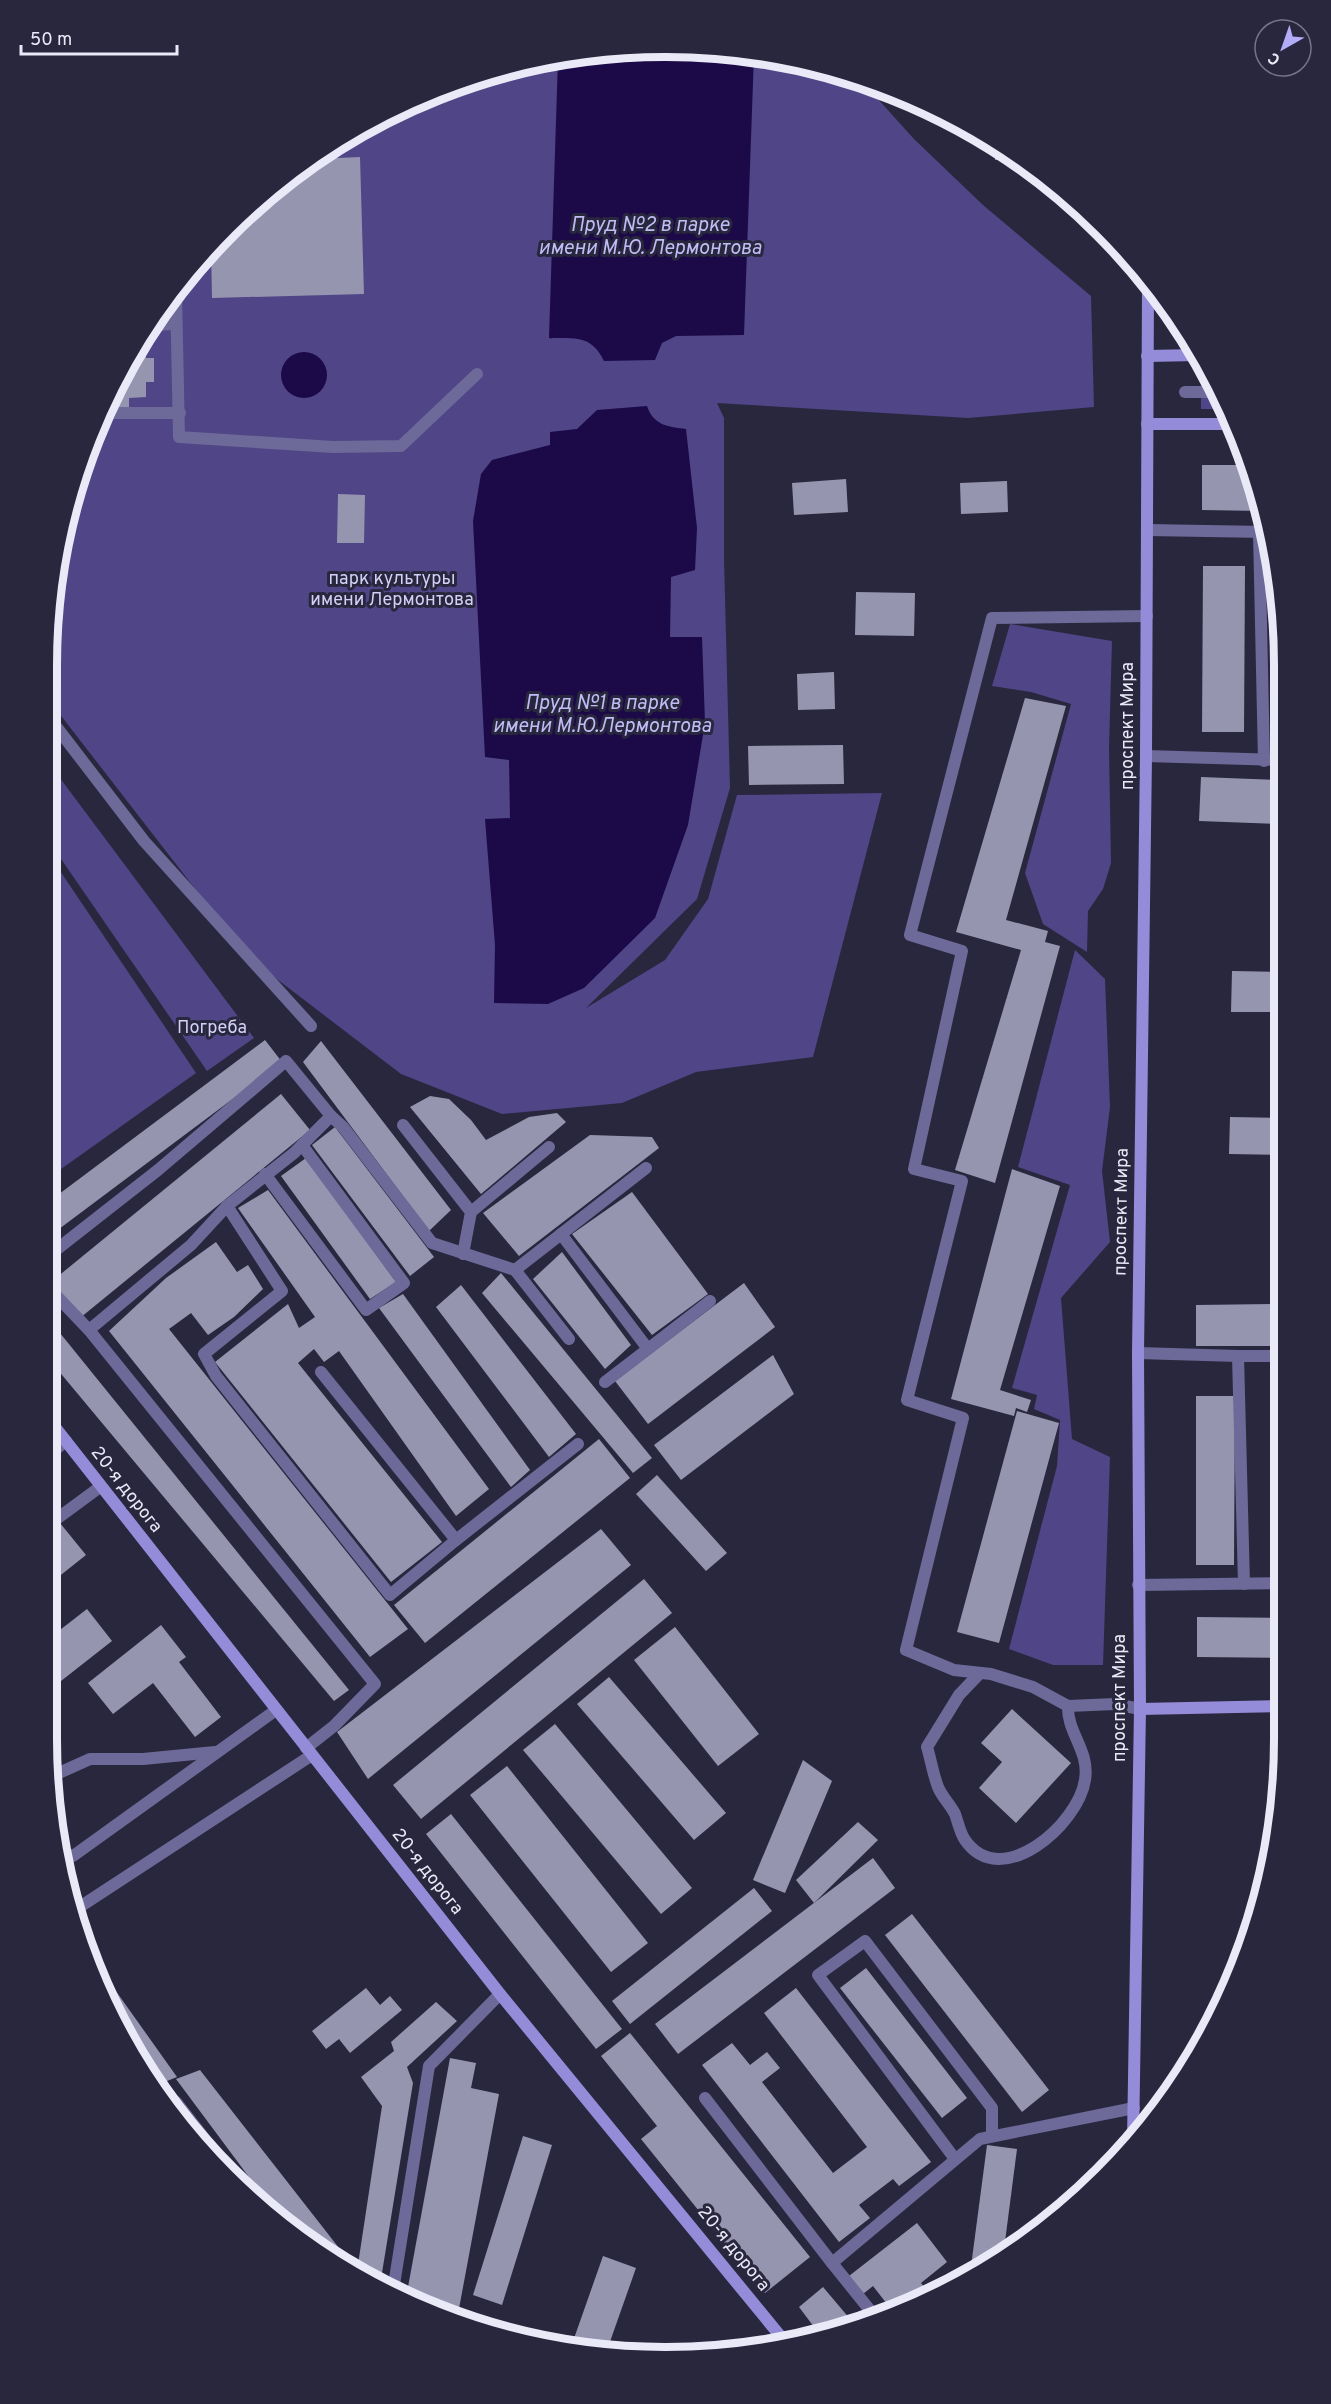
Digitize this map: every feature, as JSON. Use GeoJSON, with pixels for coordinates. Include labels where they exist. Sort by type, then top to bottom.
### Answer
{"type":"FeatureCollection","features":[{"type":"Feature","properties":{"kind":"main road","name":"проспект Мира"},"geometry":{"type":"LineString","coordinates":[[1133,2127],[1140,1709],[1138,1353],[1146,756],[1148,295]]}},
{"type":"Feature","properties":{"kind":"main road"},"geometry":{"type":"LineString","coordinates":[[1147,356],[1188,355]]}},
{"type":"Feature","properties":{"kind":"main road"},"geometry":{"type":"LineString","coordinates":[[1147,424],[1224,424]]}},
{"type":"Feature","properties":{"kind":"main road","name":"20-я дорога"},"geometry":{"type":"LineString","coordinates":[[57,1430],[500,1994],[780,2336]]}},
{"type":"Feature","properties":{"kind":"main road"},"geometry":{"type":"LineString","coordinates":[[1140,1709],[1274,1706]]}},
{"type":"Feature","properties":{"kind":"street"},"geometry":{"type":"LineString","coordinates":[[176,305],[179,436],[333,447],[400,446],[477,374]]}},
{"type":"Feature","properties":{"kind":"street"},"geometry":{"type":"LineString","coordinates":[[162,325],[176,324]]}},
{"type":"Feature","properties":{"kind":"street"},"geometry":{"type":"LineString","coordinates":[[1185,392],[1209,392]]}},
{"type":"Feature","properties":{"kind":"street"},"geometry":{"type":"LineString","coordinates":[[112,413],[180,413]]}},
{"type":"Feature","properties":{"kind":"street"},"geometry":{"type":"LineString","coordinates":[[1147,530],[1259,532]]}},
{"type":"Feature","properties":{"kind":"street"},"geometry":{"type":"LineString","coordinates":[[1263,553],[1264,761]]}},
{"type":"Feature","properties":{"kind":"street"},"geometry":{"type":"LineString","coordinates":[[1140,1709],[1115,1704],[1068,1706],[1033,1687],[980,1673],[954,1670],[906,1650],[963,1418],[907,1400],[962,1181],[914,1169],[962,951],[910,935],[992,618],[1147,616]]}},
{"type":"Feature","properties":{"kind":"street"},"geometry":{"type":"LineString","coordinates":[[57,728],[144,842],[311,1026]]}},
{"type":"Feature","properties":{"kind":"street"},"geometry":{"type":"LineString","coordinates":[[1146,756],[1274,760]]}},
{"type":"Feature","properties":{"kind":"street"},"geometry":{"type":"LineString","coordinates":[[57,1249],[158,1170],[286,1061],[331,1116],[343,1127],[432,1243],[514,1270],[568,1339]]}},
{"type":"Feature","properties":{"kind":"street"},"geometry":{"type":"LineString","coordinates":[[89,1330],[191,1245],[227,1206],[302,1145],[331,1116]]}},
{"type":"Feature","properties":{"kind":"street"},"geometry":{"type":"LineString","coordinates":[[403,1125],[471,1212]]}},
{"type":"Feature","properties":{"kind":"street"},"geometry":{"type":"LineString","coordinates":[[265,1174],[366,1310],[404,1283],[302,1145]]}},
{"type":"Feature","properties":{"kind":"street"},"geometry":{"type":"LineString","coordinates":[[463,1254],[471,1212],[549,1148]]}},
{"type":"Feature","properties":{"kind":"street"},"geometry":{"type":"LineString","coordinates":[[514,1270],[646,1168]]}},
{"type":"Feature","properties":{"kind":"street"},"geometry":{"type":"LineString","coordinates":[[227,1206],[282,1291],[204,1354],[216,1376],[390,1595],[578,1444]]}},
{"type":"Feature","properties":{"kind":"street"},"geometry":{"type":"LineString","coordinates":[[561,1234],[648,1349]]}},
{"type":"Feature","properties":{"kind":"street"},"geometry":{"type":"LineString","coordinates":[[57,1296],[89,1330],[375,1684],[309,1751],[81,1906]]}},
{"type":"Feature","properties":{"kind":"street"},"geometry":{"type":"LineString","coordinates":[[605,1382],[710,1301]]}},
{"type":"Feature","properties":{"kind":"street"},"geometry":{"type":"LineString","coordinates":[[1138,1353],[1274,1356]]}},
{"type":"Feature","properties":{"kind":"street"},"geometry":{"type":"LineString","coordinates":[[1238,1356],[1244,1584]]}},
{"type":"Feature","properties":{"kind":"street"},"geometry":{"type":"LineString","coordinates":[[321,1372],[456,1540]]}},
{"type":"Feature","properties":{"kind":"street"},"geometry":{"type":"LineString","coordinates":[[57,1448],[66,1441]]}},
{"type":"Feature","properties":{"kind":"street"},"geometry":{"type":"LineString","coordinates":[[57,1519],[100,1487]]}},
{"type":"Feature","properties":{"kind":"street"},"geometry":{"type":"LineString","coordinates":[[1138,1585],[1274,1583]]}},
{"type":"Feature","properties":{"kind":"street"},"geometry":{"type":"LineString","coordinates":[[980,1673],[959,1695],[927,1747],[939,1789],[954,1812],[964,1840],[984,1857],[1001,1860],[1043,1842],[1059,1829],[1073,1807],[1085,1782],[1086,1764],[1081,1744],[1068,1721],[1068,1706]]}},
{"type":"Feature","properties":{"kind":"street"},"geometry":{"type":"LineString","coordinates":[[69,1854],[74,1856],[276,1710]]}},
{"type":"Feature","properties":{"kind":"street"},"geometry":{"type":"LineString","coordinates":[[58,1773],[90,1759],[142,1759],[216,1752]]}},
{"type":"Feature","properties":{"kind":"street"},"geometry":{"type":"LineString","coordinates":[[955,2159],[818,1975],[865,1941],[992,2108],[992,2136]]}},
{"type":"Feature","properties":{"kind":"street"},"geometry":{"type":"LineString","coordinates":[[394,2283],[429,2066],[500,1994]]}},
{"type":"Feature","properties":{"kind":"street"},"geometry":{"type":"LineString","coordinates":[[705,2098],[871,2311]]}},
{"type":"Feature","properties":{"kind":"street"},"geometry":{"type":"LineString","coordinates":[[832,2263],[980,2139],[1134,2108]]}},
{"type":"Feature","properties":{"kind":"green space","name":"парк культуры имени Лермонтова"},"geometry":{"type":"Polygon","coordinates":[[[626,58],[705,58],[745,62],[823,78],[873,94],[914,139],[983,205],[1091,296],[1094,407],[968,418],[717,403],[724,418],[724,559],[730,788],[697,899],[586,1008],[665,960],[708,899],[737,795],[882,793],[813,1057],[696,1072],[622,1103],[502,1114],[401,1074],[248,957],[57,711],[58,626],[62,586],[78,508],[89,470],[120,396],[160,327],[208,264],[264,208],[295,183],[327,160],[396,120],[470,89],[508,78],[586,62],[626,58]]]}},
{"type":"Feature","properties":{"kind":"green space"},"geometry":{"type":"Polygon","coordinates":[[[1201,378],[1217,409],[1201,409],[1201,378]]]}},
{"type":"Feature","properties":{"kind":"green space"},"geometry":{"type":"Polygon","coordinates":[[[1010,624],[1112,641],[1109,748],[1111,863],[1103,889],[1088,911],[1087,952],[1043,924],[1025,873],[1071,704],[1031,692],[992,686],[1010,624]]]}},
{"type":"Feature","properties":{"kind":"green space","name":"Погреба"},"geometry":{"type":"Polygon","coordinates":[[[57,774],[254,1038],[207,1071],[57,853],[57,774]]]}},
{"type":"Feature","properties":{"kind":"green space"},"geometry":{"type":"Polygon","coordinates":[[[57,866],[196,1073],[57,1172],[57,866]]]}},
{"type":"Feature","properties":{"kind":"green space"},"geometry":{"type":"Polygon","coordinates":[[[1075,950],[1105,979],[1110,1107],[1102,1171],[1110,1242],[1061,1298],[1072,1439],[1110,1457],[1103,1665],[1053,1665],[1009,1649],[1057,1466],[1060,1420],[1034,1409],[1037,1395],[1012,1388],[1070,1185],[1018,1167],[1075,950]]]}},
{"type":"Feature","properties":{"kind":"water","name":"Пруд №2 в парке имени М.Ю. Лермонтова"},"geometry":{"type":"Polygon","coordinates":[[[666,57],[705,58],[754,64],[744,335],[676,336],[662,343],[655,360],[604,361],[594,346],[588,342],[549,338],[558,67],[626,58],[666,57]]]}},
{"type":"Feature","properties":{"kind":"water"},"geometry":{"type":"Polygon","coordinates":[[[304,352],[320,359],[327,375],[320,391],[304,398],[288,391],[281,375],[288,359],[304,352]]]}},
{"type":"Feature","properties":{"kind":"water","name":"Пруд №1 в парке имени М.Ю.Лермонтова"},"geometry":{"type":"Polygon","coordinates":[[[647,406],[653,417],[662,424],[686,429],[697,528],[695,570],[671,577],[670,637],[702,637],[705,723],[688,825],[655,918],[584,988],[548,1004],[494,1003],[495,945],[485,819],[510,818],[509,760],[485,757],[473,521],[481,474],[492,460],[550,445],[550,432],[577,429],[597,410],[647,406]]]}},
{"type":"Feature","properties":{"kind":"building"},"geometry":{"type":"Polygon","coordinates":[[[995,154],[1003,160],[995,160],[995,154]]]}},
{"type":"Feature","properties":{"kind":"building"},"geometry":{"type":"Polygon","coordinates":[[[360,157],[364,294],[212,298],[211,260],[264,208],[330,158],[360,157]]]}},
{"type":"Feature","properties":{"kind":"building"},"geometry":{"type":"Polygon","coordinates":[[[146,350],[146,358],[154,358],[154,382],[146,382],[146,397],[129,398],[129,407],[115,407],[146,350]]]}},
{"type":"Feature","properties":{"kind":"building"},"geometry":{"type":"Polygon","coordinates":[[[1202,465],[1240,465],[1254,511],[1202,510],[1202,465]]]}},
{"type":"Feature","properties":{"kind":"building"},"geometry":{"type":"Polygon","coordinates":[[[846,479],[848,512],[794,515],[792,483],[846,479]]]}},
{"type":"Feature","properties":{"kind":"building"},"geometry":{"type":"Polygon","coordinates":[[[1007,481],[1008,512],[961,514],[960,483],[1007,481]]]}},
{"type":"Feature","properties":{"kind":"building"},"geometry":{"type":"Polygon","coordinates":[[[338,494],[365,495],[364,543],[337,543],[338,494]]]}},
{"type":"Feature","properties":{"kind":"building"},"geometry":{"type":"Polygon","coordinates":[[[1203,566],[1245,566],[1244,732],[1202,732],[1203,566]]]}},
{"type":"Feature","properties":{"kind":"building"},"geometry":{"type":"Polygon","coordinates":[[[856,592],[915,593],[914,636],[855,635],[856,592]]]}},
{"type":"Feature","properties":{"kind":"building"},"geometry":{"type":"Polygon","coordinates":[[[834,672],[835,709],[798,710],[797,674],[834,672]]]}},
{"type":"Feature","properties":{"kind":"building"},"geometry":{"type":"Polygon","coordinates":[[[1025,698],[1066,706],[1006,920],[1048,931],[1045,942],[1060,946],[995,1183],[955,1170],[1021,950],[956,932],[1025,698]]]}},
{"type":"Feature","properties":{"kind":"building"},"geometry":{"type":"Polygon","coordinates":[[[843,745],[844,784],[749,785],[748,746],[843,745]]]}},
{"type":"Feature","properties":{"kind":"building"},"geometry":{"type":"Polygon","coordinates":[[[1201,777],[1274,780],[1274,824],[1199,821],[1201,777]]]}},
{"type":"Feature","properties":{"kind":"building"},"geometry":{"type":"Polygon","coordinates":[[[1232,971],[1274,972],[1274,1012],[1231,1012],[1232,971]]]}},
{"type":"Feature","properties":{"kind":"building"},"geometry":{"type":"Polygon","coordinates":[[[265,1040],[282,1062],[57,1231],[57,1196],[265,1040]]]}},
{"type":"Feature","properties":{"kind":"building"},"geometry":{"type":"Polygon","coordinates":[[[321,1041],[451,1210],[429,1231],[303,1062],[321,1041]]]}},
{"type":"Feature","properties":{"kind":"building"},"geometry":{"type":"Polygon","coordinates":[[[281,1094],[310,1130],[80,1318],[57,1289],[57,1277],[281,1094]]]}},
{"type":"Feature","properties":{"kind":"building"},"geometry":{"type":"Polygon","coordinates":[[[430,1096],[449,1099],[471,1120],[486,1140],[529,1117],[557,1113],[566,1122],[481,1194],[410,1107],[430,1096]]]}},
{"type":"Feature","properties":{"kind":"building"},"geometry":{"type":"Polygon","coordinates":[[[1230,1117],[1274,1118],[1274,1155],[1229,1154],[1230,1117]]]}},
{"type":"Feature","properties":{"kind":"building"},"geometry":{"type":"Polygon","coordinates":[[[335,1127],[434,1257],[410,1276],[312,1145],[335,1127]]]}},
{"type":"Feature","properties":{"kind":"building"},"geometry":{"type":"Polygon","coordinates":[[[590,1135],[652,1137],[659,1148],[519,1256],[483,1213],[590,1135]]]}},
{"type":"Feature","properties":{"kind":"building"},"geometry":{"type":"Polygon","coordinates":[[[306,1158],[396,1282],[370,1299],[281,1176],[306,1158]]]}},
{"type":"Feature","properties":{"kind":"building"},"geometry":{"type":"Polygon","coordinates":[[[1012,1169],[1060,1186],[1000,1390],[1031,1400],[1027,1412],[1016,1408],[1014,1416],[951,1399],[1012,1169]]]}},
{"type":"Feature","properties":{"kind":"building"},"geometry":{"type":"Polygon","coordinates":[[[268,1190],[489,1489],[456,1516],[339,1351],[324,1362],[314,1349],[298,1363],[442,1542],[391,1582],[215,1362],[288,1304],[299,1328],[315,1317],[238,1208],[268,1190]]]}},
{"type":"Feature","properties":{"kind":"building"},"geometry":{"type":"Polygon","coordinates":[[[632,1192],[708,1294],[652,1335],[572,1234],[632,1192]]]}},
{"type":"Feature","properties":{"kind":"building"},"geometry":{"type":"Polygon","coordinates":[[[216,1242],[237,1272],[248,1265],[263,1289],[234,1317],[208,1335],[191,1313],[169,1329],[408,1629],[370,1657],[109,1331],[166,1278],[216,1242]]]}},
{"type":"Feature","properties":{"kind":"building"},"geometry":{"type":"Polygon","coordinates":[[[562,1252],[631,1345],[605,1369],[533,1279],[562,1252]]]}},
{"type":"Feature","properties":{"kind":"building"},"geometry":{"type":"Polygon","coordinates":[[[501,1273],[652,1458],[633,1473],[482,1293],[501,1273]]]}},
{"type":"Feature","properties":{"kind":"building"},"geometry":{"type":"Polygon","coordinates":[[[744,1283],[775,1327],[648,1424],[615,1381],[744,1283]]]}},
{"type":"Feature","properties":{"kind":"building"},"geometry":{"type":"Polygon","coordinates":[[[461,1285],[576,1434],[549,1457],[436,1307],[461,1285]]]}},
{"type":"Feature","properties":{"kind":"building"},"geometry":{"type":"Polygon","coordinates":[[[403,1294],[530,1470],[511,1487],[379,1308],[403,1294]]]}},
{"type":"Feature","properties":{"kind":"building"},"geometry":{"type":"Polygon","coordinates":[[[1274,1304],[1274,1346],[1196,1346],[1196,1305],[1274,1304]]]}},
{"type":"Feature","properties":{"kind":"building"},"geometry":{"type":"Polygon","coordinates":[[[57,1329],[349,1690],[334,1701],[57,1369],[57,1329]]]}},
{"type":"Feature","properties":{"kind":"building"},"geometry":{"type":"Polygon","coordinates":[[[773,1355],[794,1394],[681,1480],[654,1445],[773,1355]]]}},
{"type":"Feature","properties":{"kind":"building"},"geometry":{"type":"Polygon","coordinates":[[[1196,1396],[1235,1396],[1234,1565],[1196,1565],[1196,1396]]]}},
{"type":"Feature","properties":{"kind":"building"},"geometry":{"type":"Polygon","coordinates":[[[1017,1411],[1059,1423],[999,1643],[957,1632],[1017,1411]]]}},
{"type":"Feature","properties":{"kind":"building"},"geometry":{"type":"Polygon","coordinates":[[[599,1439],[630,1478],[425,1643],[394,1605],[599,1439]]]}},
{"type":"Feature","properties":{"kind":"building"},"geometry":{"type":"Polygon","coordinates":[[[657,1475],[727,1553],[706,1571],[636,1494],[657,1475]]]}},
{"type":"Feature","properties":{"kind":"building"},"geometry":{"type":"Polygon","coordinates":[[[60,1523],[86,1555],[57,1578],[57,1526],[60,1523]]]}},
{"type":"Feature","properties":{"kind":"building"},"geometry":{"type":"Polygon","coordinates":[[[601,1529],[631,1565],[368,1779],[337,1732],[601,1529]]]}},
{"type":"Feature","properties":{"kind":"building"},"geometry":{"type":"Polygon","coordinates":[[[644,1579],[672,1613],[421,1819],[393,1785],[644,1579]]]}},
{"type":"Feature","properties":{"kind":"building"},"geometry":{"type":"Polygon","coordinates":[[[87,1609],[112,1641],[57,1684],[57,1632],[87,1609]]]}},
{"type":"Feature","properties":{"kind":"building"},"geometry":{"type":"Polygon","coordinates":[[[1197,1617],[1274,1618],[1274,1658],[1197,1657],[1197,1617]]]}},
{"type":"Feature","properties":{"kind":"building"},"geometry":{"type":"Polygon","coordinates":[[[161,1625],[186,1657],[179,1662],[221,1717],[195,1737],[153,1683],[113,1714],[88,1683],[161,1625]]]}},
{"type":"Feature","properties":{"kind":"building"},"geometry":{"type":"Polygon","coordinates":[[[675,1627],[759,1734],[718,1766],[634,1660],[675,1627]]]}},
{"type":"Feature","properties":{"kind":"building"},"geometry":{"type":"Polygon","coordinates":[[[609,1677],[726,1813],[694,1840],[577,1704],[609,1677]]]}},
{"type":"Feature","properties":{"kind":"building"},"geometry":{"type":"Polygon","coordinates":[[[1012,1709],[1071,1763],[1016,1823],[979,1788],[1002,1762],[981,1743],[1012,1709]]]}},
{"type":"Feature","properties":{"kind":"building"},"geometry":{"type":"Polygon","coordinates":[[[555,1724],[692,1888],[661,1914],[523,1750],[555,1724]]]}},
{"type":"Feature","properties":{"kind":"building"},"geometry":{"type":"Polygon","coordinates":[[[803,1760],[832,1781],[785,1893],[753,1880],[803,1760]]]}},
{"type":"Feature","properties":{"kind":"building"},"geometry":{"type":"Polygon","coordinates":[[[507,1766],[648,1943],[611,1972],[470,1795],[507,1766]]]}},
{"type":"Feature","properties":{"kind":"building"},"geometry":{"type":"Polygon","coordinates":[[[451,1814],[622,2029],[596,2049],[426,1834],[451,1814]]]}},
{"type":"Feature","properties":{"kind":"building"},"geometry":{"type":"Polygon","coordinates":[[[858,1822],[878,1840],[814,1903],[796,1880],[858,1822]]]}},
{"type":"Feature","properties":{"kind":"building"},"geometry":{"type":"Polygon","coordinates":[[[873,1858],[895,1888],[678,2054],[655,2024],[873,1858]]]}},
{"type":"Feature","properties":{"kind":"building"},"geometry":{"type":"Polygon","coordinates":[[[754,1888],[772,1911],[630,2024],[612,2001],[754,1888]]]}},
{"type":"Feature","properties":{"kind":"building"},"geometry":{"type":"Polygon","coordinates":[[[912,1914],[1049,2090],[1022,2112],[885,1935],[912,1914]]]}},
{"type":"Feature","properties":{"kind":"building"},"geometry":{"type":"Polygon","coordinates":[[[866,1968],[967,2098],[942,2118],[840,1988],[866,1968]]]}},
{"type":"Feature","properties":{"kind":"building"},"geometry":{"type":"Polygon","coordinates":[[[105,1976],[177,2077],[164,2082],[160,2077],[120,2008],[105,1976]]]}},
{"type":"Feature","properties":{"kind":"building"},"geometry":{"type":"Polygon","coordinates":[[[366,1988],[380,2005],[390,1996],[402,2010],[350,2053],[339,2039],[326,2049],[312,2031],[366,1988]]]}},
{"type":"Feature","properties":{"kind":"building"},"geometry":{"type":"Polygon","coordinates":[[[796,1988],[931,2162],[899,2186],[893,2179],[859,2205],[870,2218],[839,2242],[702,2065],[732,2043],[750,2065],[767,2052],[780,2068],[762,2082],[833,2173],[867,2147],[764,2013],[796,1988]]]}},
{"type":"Feature","properties":{"kind":"building"},"geometry":{"type":"Polygon","coordinates":[[[436,2002],[457,2021],[407,2067],[413,2083],[381,2276],[358,2263],[382,2106],[361,2077],[394,2051],[391,2042],[436,2002]]]}},
{"type":"Feature","properties":{"kind":"building"},"geometry":{"type":"Polygon","coordinates":[[[630,2033],[810,2257],[765,2293],[641,2139],[657,2126],[601,2056],[630,2033]]]}},
{"type":"Feature","properties":{"kind":"building"},"geometry":{"type":"Polygon","coordinates":[[[450,2058],[476,2063],[471,2088],[499,2094],[459,2311],[408,2289],[450,2058]]]}},
{"type":"Feature","properties":{"kind":"building"},"geometry":{"type":"Polygon","coordinates":[[[200,2070],[344,2255],[295,2221],[261,2193],[176,2079],[200,2070]]]}},
{"type":"Feature","properties":{"kind":"building"},"geometry":{"type":"Polygon","coordinates":[[[523,2136],[552,2145],[502,2305],[473,2295],[523,2136]]]}},
{"type":"Feature","properties":{"kind":"building"},"geometry":{"type":"Polygon","coordinates":[[[987,2145],[1017,2149],[1005,2243],[971,2264],[987,2145]]]}},
{"type":"Feature","properties":{"kind":"building"},"geometry":{"type":"Polygon","coordinates":[[[917,2223],[947,2262],[921,2283],[925,2289],[888,2305],[873,2286],[863,2294],[849,2276],[917,2223]]]}},
{"type":"Feature","properties":{"kind":"building"},"geometry":{"type":"Polygon","coordinates":[[[603,2256],[636,2268],[609,2344],[574,2340],[603,2256]]]}},
{"type":"Feature","properties":{"kind":"building"},"geometry":{"type":"Polygon","coordinates":[[[823,2287],[850,2318],[812,2328],[814,2327],[799,2307],[823,2287]]]}}]}
